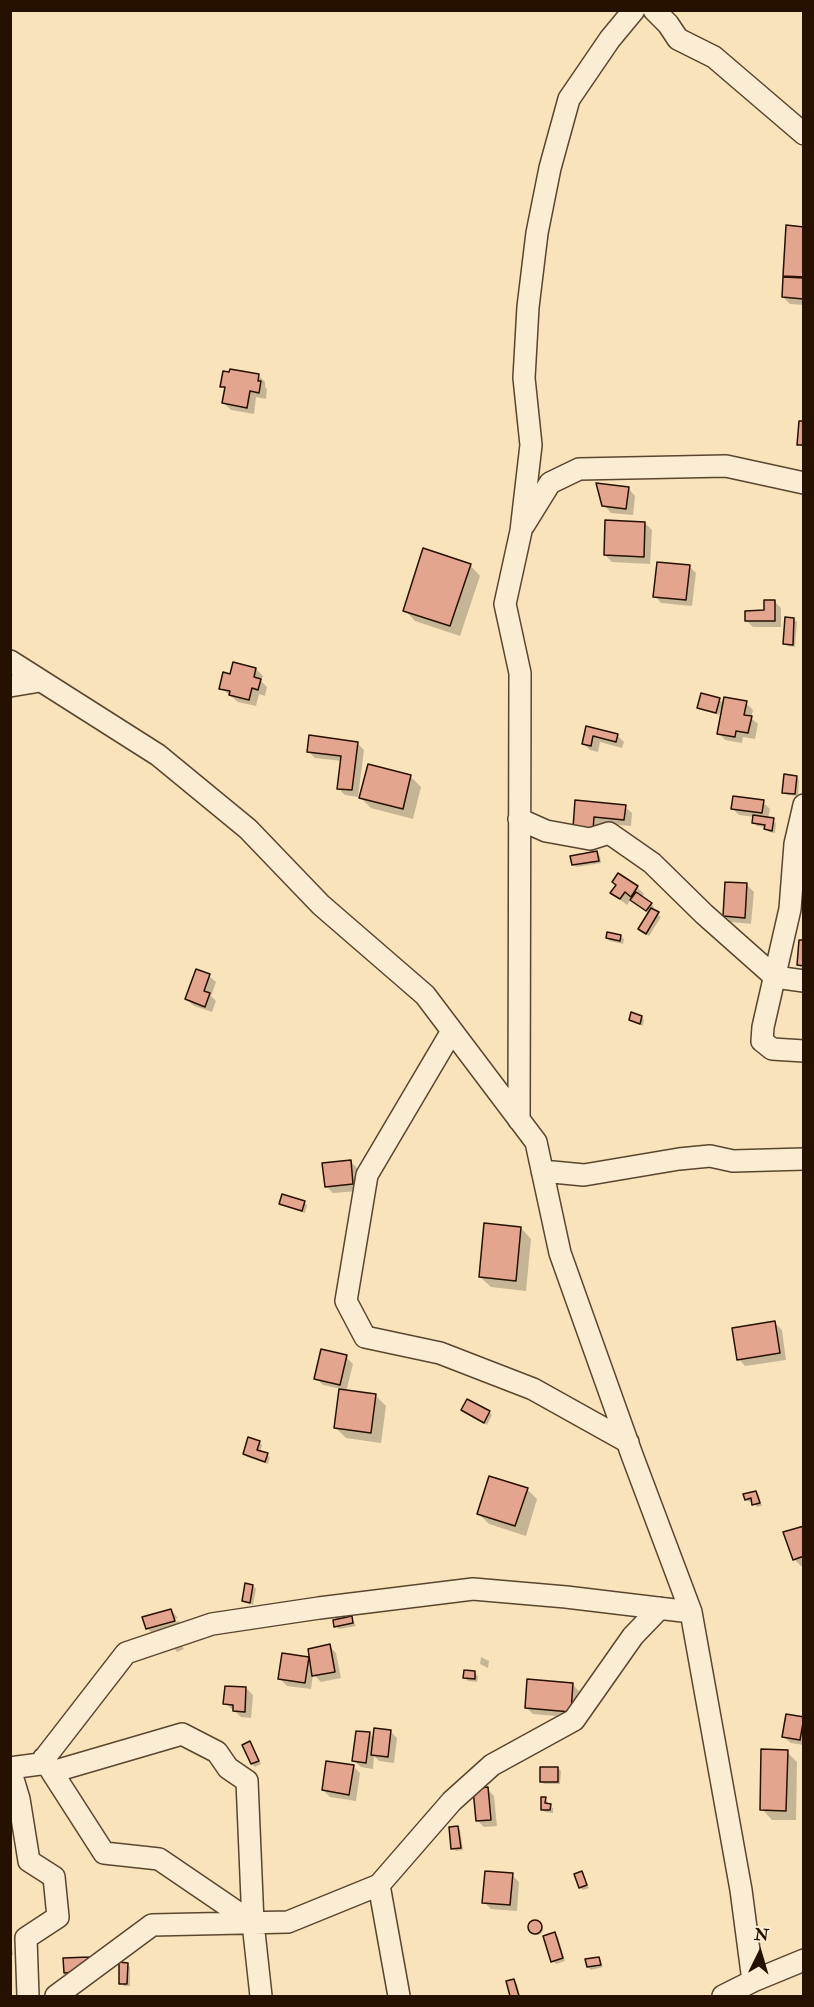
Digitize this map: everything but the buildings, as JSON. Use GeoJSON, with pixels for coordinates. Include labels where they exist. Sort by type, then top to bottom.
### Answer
{"type":"FeatureCollection","features":[{"type":"Feature","properties":{"kind":"street"},"geometry":{"type":"LineString","coordinates":[[519,1120],[520,673],[505,604],[521,531],[531,445],[524,378],[528,307],[537,233],[550,168],[569,99],[610,39],[634,10]]}},
{"type":"Feature","properties":{"kind":"street"},"geometry":{"type":"LineString","coordinates":[[654,10],[668,24],[678,39],[714,57],[762,101],[804,134]]}},
{"type":"Feature","properties":{"kind":"street"},"geometry":{"type":"LineString","coordinates":[[521,531],[550,483],[579,469],[726,466],[804,483]]}},
{"type":"Feature","properties":{"kind":"street"},"geometry":{"type":"LineString","coordinates":[[10,661],[158,755],[248,829],[321,905],[425,995],[536,1142],[560,1253],[691,1612],[741,1890],[753,1981]]}},
{"type":"Feature","properties":{"kind":"street"},"geometry":{"type":"LineString","coordinates":[[10,686],[40,681]]}},
{"type":"Feature","properties":{"kind":"street"},"geometry":{"type":"LineString","coordinates":[[804,805],[795,844],[790,909],[763,1027],[762,1041],[772,1049],[804,1051]]}},
{"type":"Feature","properties":{"kind":"street"},"geometry":{"type":"LineString","coordinates":[[519,819],[546,831],[590,839],[609,833],[652,863],[704,914],[775,977],[804,981]]}},
{"type":"Feature","properties":{"kind":"street"},"geometry":{"type":"LineString","coordinates":[[452,1031],[368,1175],[346,1301],[365,1337],[440,1353],[533,1389],[628,1442]]}},
{"type":"Feature","properties":{"kind":"street"},"geometry":{"type":"LineString","coordinates":[[542,1171],[584,1175],[710,1156],[734,1161],[804,1159]]}},
{"type":"Feature","properties":{"kind":"street"},"geometry":{"type":"LineString","coordinates":[[48,1765],[126,1653],[212,1624],[473,1589],[691,1612]]}},
{"type":"Feature","properties":{"kind":"street"},"geometry":{"type":"LineString","coordinates":[[56,1996],[152,1926],[288,1922],[379,1885],[452,1801],[492,1766],[574,1720],[633,1636],[660,1608]]}},
{"type":"Feature","properties":{"kind":"street"},"geometry":{"type":"LineString","coordinates":[[28,1996],[26,1938],[57,1917],[54,1876],[29,1861],[19,1799],[10,1769],[40,1764],[48,1765],[182,1734],[217,1752],[228,1768],[247,1781],[254,1923],[261,1996]]}},
{"type":"Feature","properties":{"kind":"street"},"geometry":{"type":"LineString","coordinates":[[48,1765],[104,1853],[159,1859],[254,1923]]}},
{"type":"Feature","properties":{"kind":"street"},"geometry":{"type":"LineString","coordinates":[[379,1885],[399,1996]]}},
{"type":"Feature","properties":{"kind":"street"},"geometry":{"type":"LineString","coordinates":[[723,1996],[804,1960]]}}]}
